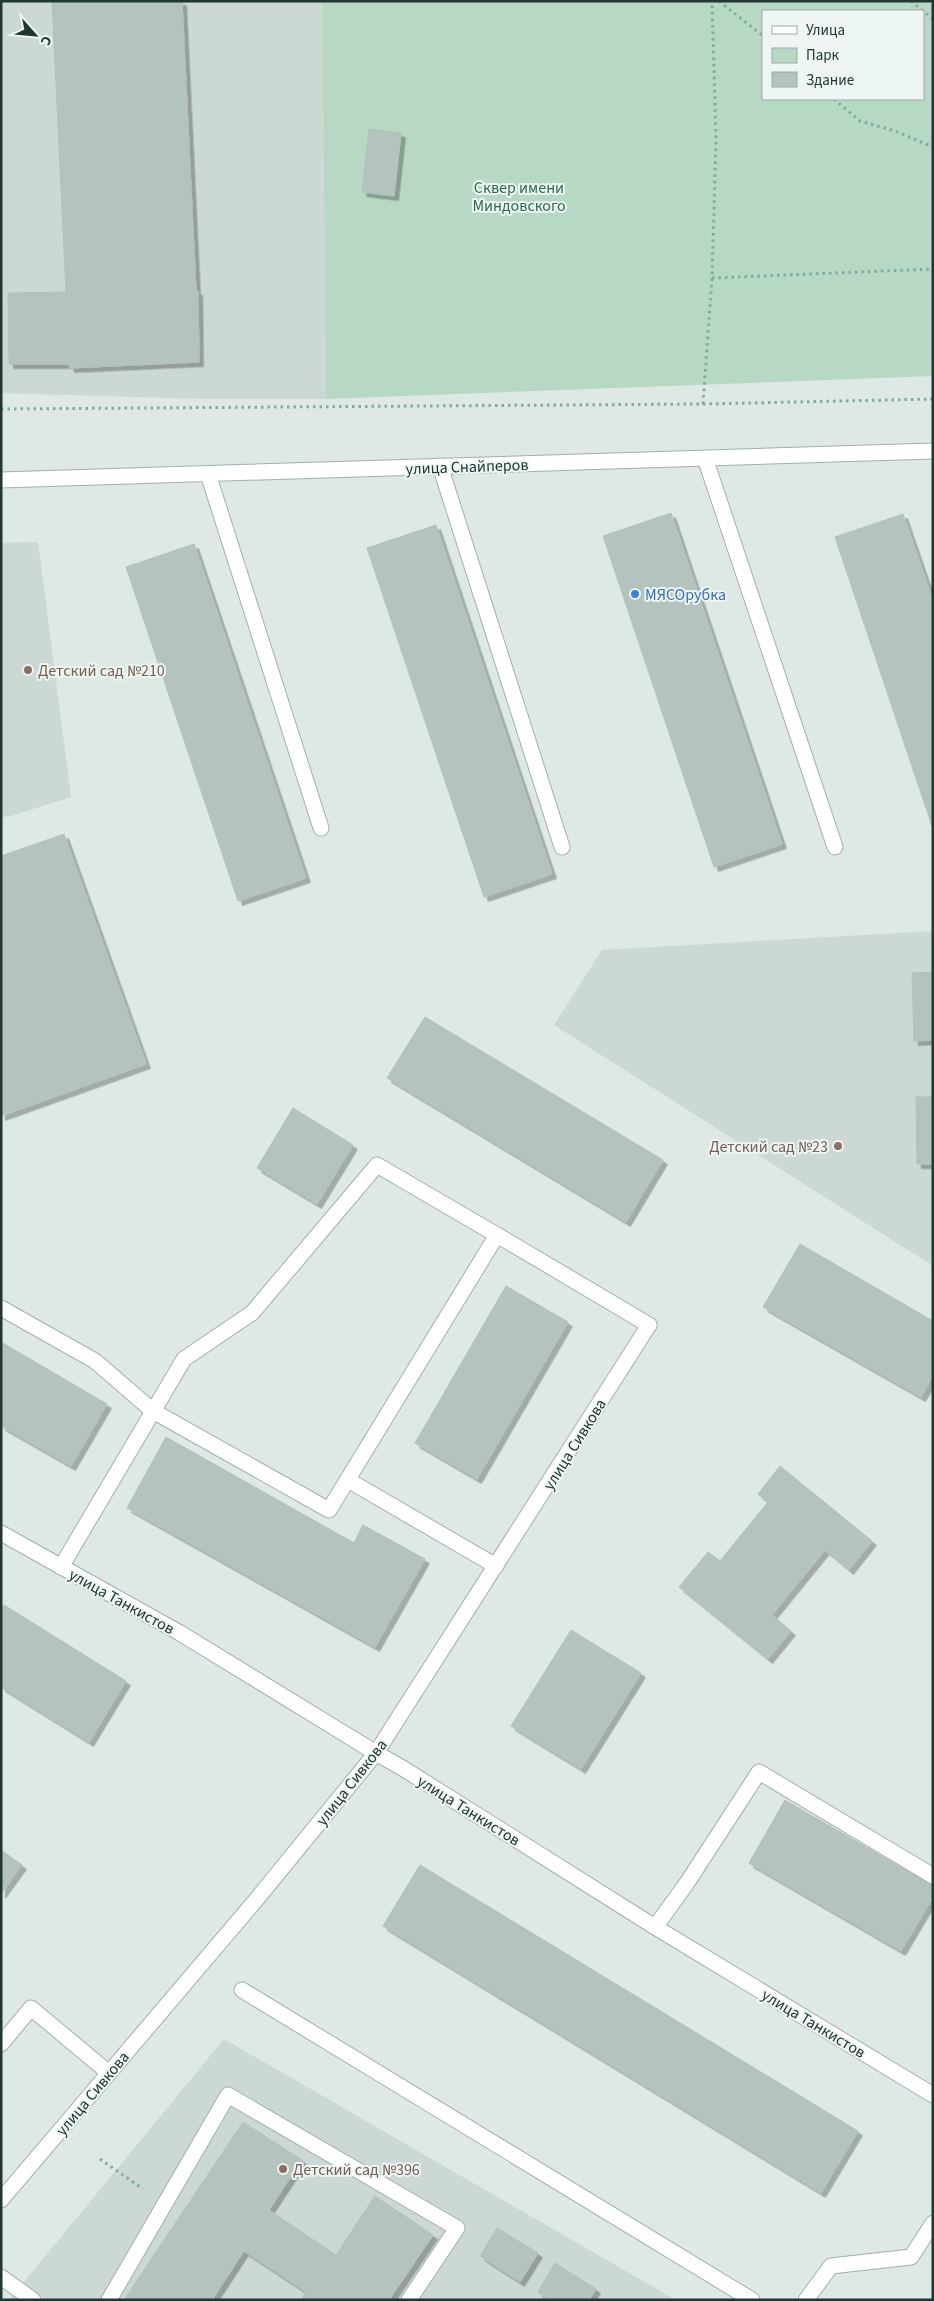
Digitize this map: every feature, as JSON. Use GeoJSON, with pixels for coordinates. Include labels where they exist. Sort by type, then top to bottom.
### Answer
{"type":"FeatureCollection","features":[{"type":"Feature","properties":{"kind":"street","name":"улица Снайперов"},"geometry":{"type":"LineString","coordinates":[[1,480],[933,451]]}},
{"type":"Feature","properties":{"kind":"street"},"geometry":{"type":"LineString","coordinates":[[705,458],[835,847]]}},
{"type":"Feature","properties":{"kind":"street"},"geometry":{"type":"LineString","coordinates":[[440,466],[562,847]]}},
{"type":"Feature","properties":{"kind":"street"},"geometry":{"type":"LineString","coordinates":[[208,474],[320,828]]}},
{"type":"Feature","properties":{"kind":"street"},"geometry":{"type":"LineString","coordinates":[[1,1308],[95,1361],[153,1410],[329,1510],[497,1235],[377,1165],[252,1313],[184,1359],[153,1410],[61,1567]]}},
{"type":"Feature","properties":{"kind":"street","name":"улица Сивкова"},"geometry":{"type":"LineString","coordinates":[[1,2200],[376,1753],[649,1325],[497,1235]]}},
{"type":"Feature","properties":{"kind":"street"},"geometry":{"type":"LineString","coordinates":[[348,1480],[496,1566]]}},
{"type":"Feature","properties":{"kind":"street","name":"улица Танкистов"},"geometry":{"type":"LineString","coordinates":[[1,1533],[180,1633],[404,1769],[655,1927],[933,2095]]}},
{"type":"Feature","properties":{"kind":"street"},"geometry":{"type":"LineString","coordinates":[[655,1927],[687,1883],[759,1772],[933,1876]]}},
{"type":"Feature","properties":{"kind":"street"},"geometry":{"type":"LineString","coordinates":[[242,1990],[752,2300]]}},
{"type":"Feature","properties":{"kind":"street"},"geometry":{"type":"LineString","coordinates":[[1,2044],[31,2008],[109,2073]]}},
{"type":"Feature","properties":{"kind":"street"},"geometry":{"type":"LineString","coordinates":[[108,2300],[228,2095],[457,2228],[409,2300]]}},
{"type":"Feature","properties":{"kind":"street"},"geometry":{"type":"LineString","coordinates":[[806,2300],[831,2266],[911,2257],[933,2223]]}},
{"type":"Feature","properties":{"kind":"street"},"geometry":{"type":"LineString","coordinates":[[1,2277],[33,2300]]}},
{"type":"Feature","properties":{"kind":"path"},"geometry":{"type":"LineString","coordinates":[[703,404],[712,278],[716,139],[712,1]]}},
{"type":"Feature","properties":{"kind":"path"},"geometry":{"type":"LineString","coordinates":[[719,1],[762,35]]}},
{"type":"Feature","properties":{"kind":"path"},"geometry":{"type":"LineString","coordinates":[[911,1],[922,10]]}},
{"type":"Feature","properties":{"kind":"path"},"geometry":{"type":"LineString","coordinates":[[835,100],[860,121],[895,131],[933,147]]}},
{"type":"Feature","properties":{"kind":"path"},"geometry":{"type":"LineString","coordinates":[[712,278],[933,269]]}},
{"type":"Feature","properties":{"kind":"path"},"geometry":{"type":"LineString","coordinates":[[1,410],[703,404],[933,399]]}},
{"type":"Feature","properties":{"kind":"path"},"geometry":{"type":"LineString","coordinates":[[100,2159],[165,2202]]}},
{"type":"Feature","properties":{"kind":"shaded area"},"geometry":{"type":"Polygon","coordinates":[[[1,1],[322,1],[326,399],[199,399],[1,393],[1,1]]]}},
{"type":"Feature","properties":{"kind":"shaded area","name":"Детский сад №210"},"geometry":{"type":"Polygon","coordinates":[[[38,542],[71,797],[11,816],[1,817],[1,543],[38,542]]]}},
{"type":"Feature","properties":{"kind":"shaded area","name":"Детский сад №23"},"geometry":{"type":"Polygon","coordinates":[[[933,931],[933,1266],[554,1025],[602,950],[933,931]]]}},
{"type":"Feature","properties":{"kind":"shaded area","name":"Детский сад №396"},"geometry":{"type":"Polygon","coordinates":[[[224,2039],[676,2300],[9,2300],[224,2039]]]}},
{"type":"Feature","properties":{"kind":"green space","name":"Сквер имени Миндовского"},"geometry":{"type":"Polygon","coordinates":[[[322,1],[933,1],[933,376],[326,399],[322,1]]]}},
{"type":"Feature","properties":{"kind":"building"},"geometry":{"type":"Polygon","coordinates":[[[52,1],[182,1],[196,291],[198,291],[199,362],[70,368],[69,364],[9,364],[8,293],[66,292],[52,1]]]}},
{"type":"Feature","properties":{"kind":"building"},"geometry":{"type":"Polygon","coordinates":[[[369,129],[401,133],[394,196],[362,192],[369,129]]]}},
{"type":"Feature","properties":{"kind":"building"},"geometry":{"type":"Polygon","coordinates":[[[671,513],[782,844],[714,867],[603,536],[671,513]]]}},
{"type":"Feature","properties":{"kind":"building"},"geometry":{"type":"Polygon","coordinates":[[[903,514],[933,601],[933,829],[835,537],[903,514]]]}},
{"type":"Feature","properties":{"kind":"building"},"geometry":{"type":"Polygon","coordinates":[[[436,525],[552,874],[484,897],[367,548],[436,525]]]}},
{"type":"Feature","properties":{"kind":"building"},"geometry":{"type":"Polygon","coordinates":[[[194,544],[306,878],[238,901],[126,567],[194,544]]]}},
{"type":"Feature","properties":{"kind":"building"},"geometry":{"type":"Polygon","coordinates":[[[64,834],[146,1064],[1,1116],[1,856],[64,834]]]}},
{"type":"Feature","properties":{"kind":"building"},"geometry":{"type":"Polygon","coordinates":[[[933,972],[933,1040],[914,1041],[912,973],[933,972]]]}},
{"type":"Feature","properties":{"kind":"building"},"geometry":{"type":"Polygon","coordinates":[[[425,1017],[663,1160],[626,1222],[387,1078],[425,1017]]]}},
{"type":"Feature","properties":{"kind":"building"},"geometry":{"type":"Polygon","coordinates":[[[916,1097],[933,1097],[933,1164],[917,1164],[916,1097]]]}},
{"type":"Feature","properties":{"kind":"building"},"geometry":{"type":"Polygon","coordinates":[[[293,1108],[353,1145],[317,1204],[257,1168],[293,1108]]]}},
{"type":"Feature","properties":{"kind":"building"},"geometry":{"type":"Polygon","coordinates":[[[800,1244],[933,1321],[933,1376],[921,1397],[763,1307],[800,1244]]]}},
{"type":"Feature","properties":{"kind":"building"},"geometry":{"type":"Polygon","coordinates":[[[506,1286],[568,1322],[477,1479],[415,1443],[506,1286]]]}},
{"type":"Feature","properties":{"kind":"building"},"geometry":{"type":"Polygon","coordinates":[[[1,1342],[107,1404],[71,1466],[1,1426],[1,1342]]]}},
{"type":"Feature","properties":{"kind":"building"},"geometry":{"type":"Polygon","coordinates":[[[166,1437],[354,1543],[363,1525],[425,1559],[375,1647],[127,1508],[166,1437]]]}},
{"type":"Feature","properties":{"kind":"building"},"geometry":{"type":"Polygon","coordinates":[[[780,1466],[872,1541],[849,1570],[825,1550],[772,1615],[791,1631],[768,1659],[679,1587],[708,1552],[720,1561],[768,1502],[758,1494],[780,1466]]]}},
{"type":"Feature","properties":{"kind":"building"},"geometry":{"type":"Polygon","coordinates":[[[4,1605],[126,1681],[89,1742],[1,1687],[1,1610],[4,1605]]]}},
{"type":"Feature","properties":{"kind":"building"},"geometry":{"type":"Polygon","coordinates":[[[571,1630],[641,1673],[581,1769],[511,1726],[571,1630]]]}},
{"type":"Feature","properties":{"kind":"building"},"geometry":{"type":"Polygon","coordinates":[[[785,1800],[933,1886],[933,1897],[901,1951],[749,1863],[785,1800]]]}},
{"type":"Feature","properties":{"kind":"building"},"geometry":{"type":"Polygon","coordinates":[[[1,1850],[22,1865],[1,1894],[1,1850]]]}},
{"type":"Feature","properties":{"kind":"building"},"geometry":{"type":"Polygon","coordinates":[[[420,1865],[858,2131],[821,2193],[383,1926],[420,1865]]]}},
{"type":"Feature","properties":{"kind":"building"},"geometry":{"type":"Polygon","coordinates":[[[243,2122],[302,2160],[269,2210],[336,2255],[375,2196],[433,2235],[389,2300],[301,2300],[306,2292],[244,2251],[212,2300],[124,2300],[243,2122]]]}},
{"type":"Feature","properties":{"kind":"building"},"geometry":{"type":"Polygon","coordinates":[[[497,2228],[538,2253],[520,2282],[480,2256],[497,2228]]]}},
{"type":"Feature","properties":{"kind":"building"},"geometry":{"type":"Polygon","coordinates":[[[555,2263],[596,2289],[589,2300],[549,2300],[538,2292],[555,2263]]]}},
{"type":"Feature","properties":{"kind":"place","name":"МЯСОрубка"},"geometry":{"type":"Point","coordinates":[635,594]}},
{"type":"Feature","properties":{"kind":"place","name":"Детский сад №210"},"geometry":{"type":"Point","coordinates":[28,670]}},
{"type":"Feature","properties":{"kind":"place","name":"Детский сад №23"},"geometry":{"type":"Point","coordinates":[838,1146]}},
{"type":"Feature","properties":{"kind":"place","name":"Детский сад №396"},"geometry":{"type":"Point","coordinates":[283,2169]}}]}
